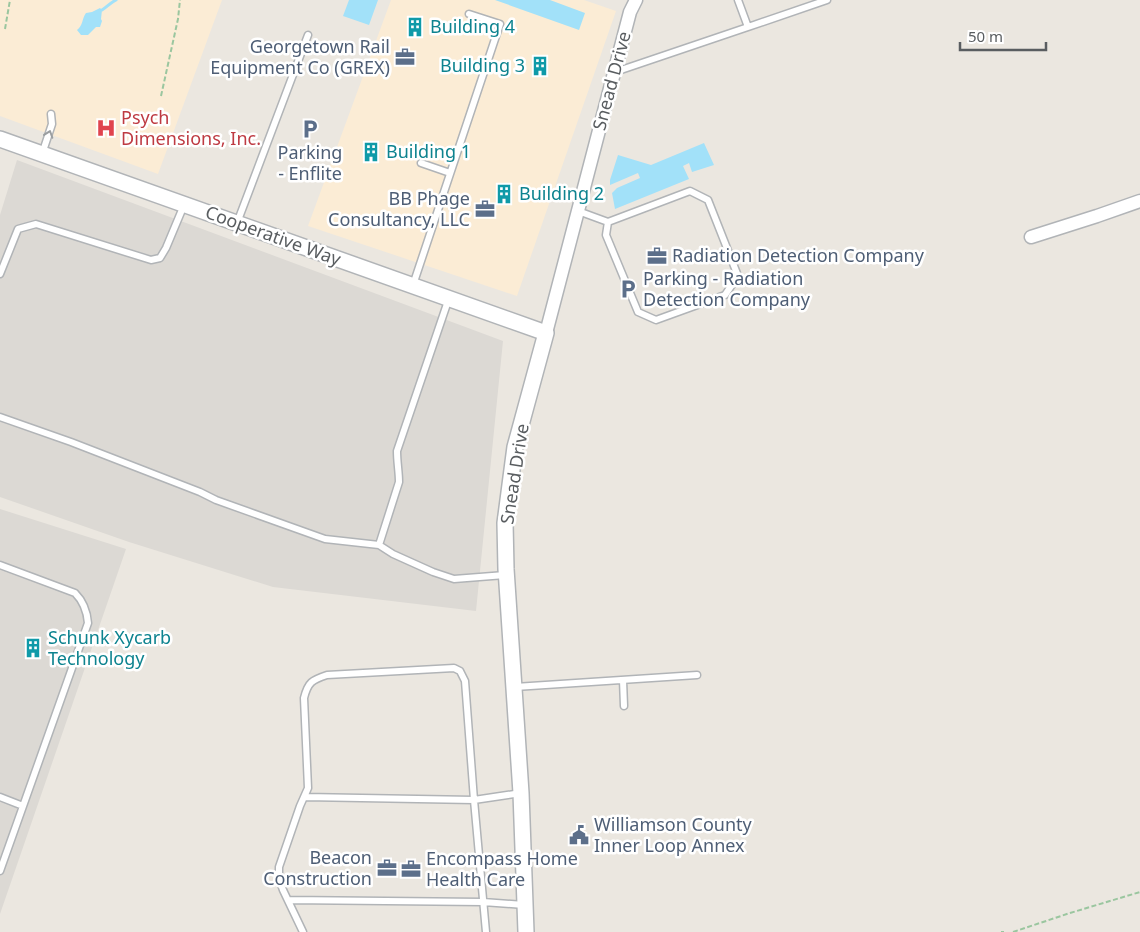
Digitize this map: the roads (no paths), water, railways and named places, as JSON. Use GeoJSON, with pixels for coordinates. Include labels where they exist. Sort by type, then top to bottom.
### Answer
{"type":"FeatureCollection","features":[{"type":"Feature","properties":{"kind":"street","name":"Snead Drive"},"geometry":{"type":"LineString","coordinates":[[526,932],[521,793],[505,522],[515,447],[630,12],[636,0]]}},
{"type":"Feature","properties":{"kind":"street","name":"Cooperative Way"},"geometry":{"type":"LineString","coordinates":[[0,139],[546,333]]}},
{"type":"Feature","properties":{"kind":"street"},"geometry":{"type":"LineString","coordinates":[[1031,237],[1140,201]]}},
{"type":"Feature","properties":{"kind":"lane"},"geometry":{"type":"LineString","coordinates":[[738,0],[748,28]]}},
{"type":"Feature","properties":{"kind":"lane"},"geometry":{"type":"LineString","coordinates":[[614,72],[826,0]]}},
{"type":"Feature","properties":{"kind":"lane"},"geometry":{"type":"LineString","coordinates":[[413,285],[500,24],[469,14]]}},
{"type":"Feature","properties":{"kind":"lane"},"geometry":{"type":"LineString","coordinates":[[237,223],[308,35]]}},
{"type":"Feature","properties":{"kind":"lane"},"geometry":{"type":"LineString","coordinates":[[42,154],[52,124],[50,114]]}},
{"type":"Feature","properties":{"kind":"lane"},"geometry":{"type":"LineString","coordinates":[[421,163],[450,173]]}},
{"type":"Feature","properties":{"kind":"lane"},"geometry":{"type":"LineString","coordinates":[[578,212],[608,222],[690,191],[708,200],[738,276],[725,295],[656,320],[638,312],[606,235],[608,222]]}},
{"type":"Feature","properties":{"kind":"lane"},"geometry":{"type":"LineString","coordinates":[[0,274],[18,229],[36,224],[151,260],[160,258],[184,204]]}},
{"type":"Feature","properties":{"kind":"lane"},"geometry":{"type":"LineString","coordinates":[[379,545],[399,482],[397,451],[449,298]]}},
{"type":"Feature","properties":{"kind":"lane"},"geometry":{"type":"LineString","coordinates":[[0,417],[89,449],[216,500],[326,539],[379,545],[393,554],[433,572],[454,578],[507,575]]}},
{"type":"Feature","properties":{"kind":"lane"},"geometry":{"type":"LineString","coordinates":[[0,565],[75,593],[81,599],[87,611],[88,623],[0,871]]}},
{"type":"Feature","properties":{"kind":"lane"},"geometry":{"type":"LineString","coordinates":[[303,932],[283,890],[279,879],[279,867],[308,788],[304,698],[307,688],[314,679],[327,675],[454,668],[460,671],[465,681],[486,932]]}},
{"type":"Feature","properties":{"kind":"lane"},"geometry":{"type":"LineString","coordinates":[[514,687],[697,675]]}},
{"type":"Feature","properties":{"kind":"lane"},"geometry":{"type":"LineString","coordinates":[[623,680],[624,706]]}},
{"type":"Feature","properties":{"kind":"lane"},"geometry":{"type":"LineString","coordinates":[[305,797],[474,800],[521,793]]}},
{"type":"Feature","properties":{"kind":"lane"},"geometry":{"type":"LineString","coordinates":[[0,797],[23,806]]}},
{"type":"Feature","properties":{"kind":"lane"},"geometry":{"type":"LineString","coordinates":[[288,900],[483,902],[525,905]]}},
{"type":"Feature","properties":{"kind":"water"},"geometry":{"type":"Polygon","coordinates":[[[349,0],[378,0],[369,25],[343,16],[349,0]]]}},
{"type":"Feature","properties":{"kind":"water"},"geometry":{"type":"Polygon","coordinates":[[[495,0],[550,0],[585,13],[579,30],[495,0]]]}},
{"type":"Feature","properties":{"kind":"water"},"geometry":{"type":"Polygon","coordinates":[[[100,8],[102,10],[102,21],[100,27],[96,27],[88,35],[81,35],[77,30],[86,13],[100,8]]]}},
{"type":"Feature","properties":{"kind":"water"},"geometry":{"type":"Polygon","coordinates":[[[704,143],[714,165],[692,172],[689,163],[683,166],[689,179],[615,209],[612,193],[617,188],[640,178],[638,173],[610,185],[618,155],[651,165],[704,143]]]}},
{"type":"Feature","properties":{"kind":"waterway"},"geometry":{"type":"LineString","coordinates":[[102,10],[116,0]]}},
{"type":"Feature","properties":{"kind":"place","name":"Building 4"},"geometry":{"type":"Point","coordinates":[415,27]}},
{"type":"Feature","properties":{"kind":"place","name":"Georgetown Rail Equipment Co (GREX)"},"geometry":{"type":"Point","coordinates":[405,57]}},
{"type":"Feature","properties":{"kind":"place","name":"Building 3"},"geometry":{"type":"Point","coordinates":[540,66]}},
{"type":"Feature","properties":{"kind":"place","name":"Psych Dimensions, Inc."},"geometry":{"type":"Point","coordinates":[106,128]}},
{"type":"Feature","properties":{"kind":"place","name":"Parking - Enflite"},"geometry":{"type":"Point","coordinates":[310,129]}},
{"type":"Feature","properties":{"kind":"place","name":"Building 1"},"geometry":{"type":"Point","coordinates":[371,152]}},
{"type":"Feature","properties":{"kind":"place","name":"Building 2"},"geometry":{"type":"Point","coordinates":[504,194]}},
{"type":"Feature","properties":{"kind":"place","name":"BB Phage Consultancy, LLC"},"geometry":{"type":"Point","coordinates":[485,209]}},
{"type":"Feature","properties":{"kind":"place","name":"Radiation Detection Company"},"geometry":{"type":"Point","coordinates":[657,256]}},
{"type":"Feature","properties":{"kind":"place","name":"Parking - Radiation Detection Company"},"geometry":{"type":"Point","coordinates":[628,289]}},
{"type":"Feature","properties":{"kind":"place","name":"Schunk Xycarb Technology"},"geometry":{"type":"Point","coordinates":[33,648]}},
{"type":"Feature","properties":{"kind":"place","name":"Williamson County Inner Loop Annex"},"geometry":{"type":"Point","coordinates":[579,835]}},
{"type":"Feature","properties":{"kind":"place","name":"Beacon Construction"},"geometry":{"type":"Point","coordinates":[387,868]}},
{"type":"Feature","properties":{"kind":"place","name":"Encompass Home Health Care"},"geometry":{"type":"Point","coordinates":[411,869]}}]}
